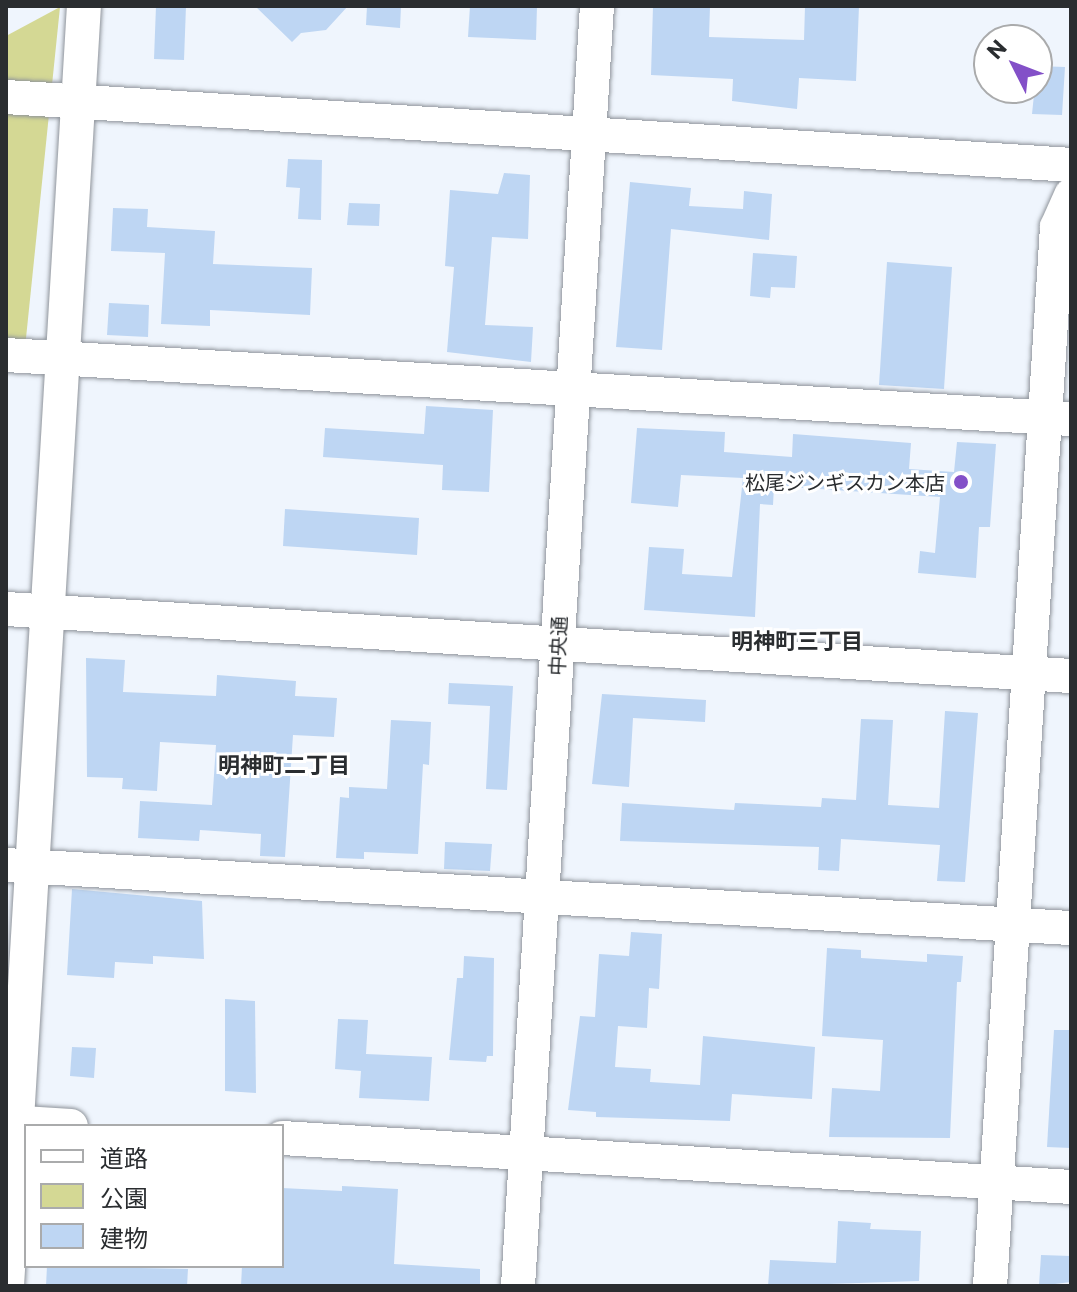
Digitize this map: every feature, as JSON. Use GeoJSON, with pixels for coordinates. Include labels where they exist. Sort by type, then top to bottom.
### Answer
{"type":"FeatureCollection","features":[{"type":"Feature","properties":{"kind":"street"},"geometry":{"type":"LineString","coordinates":[[7,1286],[19,866],[47,612],[81,104],[84,6]]}},
{"type":"Feature","properties":{"kind":"street","name":"中央通"},"geometry":{"type":"LineString","coordinates":[[518,1286],[597,6]]}},
{"type":"Feature","properties":{"kind":"street"},"geometry":{"type":"LineString","coordinates":[[6,97],[1071,165]]}},
{"type":"Feature","properties":{"kind":"street"},"geometry":{"type":"LineString","coordinates":[[990,1286],[1028,673],[1058,418],[1057,227],[1071,195]]}},
{"type":"Feature","properties":{"kind":"street"},"geometry":{"type":"LineString","coordinates":[[6,355],[1058,418]]}},
{"type":"Feature","properties":{"kind":"street"},"geometry":{"type":"LineString","coordinates":[[6,609],[1071,676]]}},
{"type":"Feature","properties":{"kind":"street"},"geometry":{"type":"LineString","coordinates":[[19,866],[1071,928]]}},
{"type":"Feature","properties":{"kind":"street"},"geometry":{"type":"LineString","coordinates":[[12,1122],[42,1124]]}},
{"type":"Feature","properties":{"kind":"street"},"geometry":{"type":"LineString","coordinates":[[284,1138],[1071,1187]]}},
{"type":"Feature","properties":{"kind":"green space"},"geometry":{"type":"Polygon","coordinates":[[[60,7],[25,348],[6,347],[6,36],[60,7]]]}},
{"type":"Feature","properties":{"kind":"building"},"geometry":{"type":"Polygon","coordinates":[[[156,6],[186,6],[184,60],[154,59],[156,6]]]}},
{"type":"Feature","properties":{"kind":"building"},"geometry":{"type":"Polygon","coordinates":[[[255,6],[348,6],[326,30],[301,33],[292,42],[255,6]]]}},
{"type":"Feature","properties":{"kind":"building"},"geometry":{"type":"Polygon","coordinates":[[[367,6],[401,6],[400,28],[366,25],[367,6]]]}},
{"type":"Feature","properties":{"kind":"building"},"geometry":{"type":"Polygon","coordinates":[[[470,6],[537,6],[536,40],[468,37],[470,6]]]}},
{"type":"Feature","properties":{"kind":"building"},"geometry":{"type":"Polygon","coordinates":[[[653,6],[710,7],[709,37],[804,40],[805,6],[859,6],[856,81],[799,78],[797,109],[732,101],[733,79],[651,75],[653,6]]]}},
{"type":"Feature","properties":{"kind":"building"},"geometry":{"type":"Polygon","coordinates":[[[1053,67],[1065,67],[1062,115],[1032,114],[1033,104],[1053,104],[1053,67]]]}},
{"type":"Feature","properties":{"kind":"building"},"geometry":{"type":"Polygon","coordinates":[[[288,159],[322,160],[321,220],[298,219],[300,188],[286,187],[288,159]]]}},
{"type":"Feature","properties":{"kind":"building"},"geometry":{"type":"Polygon","coordinates":[[[504,173],[530,175],[528,239],[492,237],[485,325],[533,327],[531,362],[447,352],[454,267],[445,266],[450,190],[498,194],[504,173]]]}},
{"type":"Feature","properties":{"kind":"building"},"geometry":{"type":"Polygon","coordinates":[[[630,182],[691,188],[689,206],[743,209],[744,191],[772,194],[769,240],[671,229],[662,350],[616,347],[630,182]]]}},
{"type":"Feature","properties":{"kind":"building"},"geometry":{"type":"Polygon","coordinates":[[[349,203],[380,204],[379,226],[347,225],[349,203]]]}},
{"type":"Feature","properties":{"kind":"building"},"geometry":{"type":"Polygon","coordinates":[[[113,208],[148,209],[147,227],[215,231],[213,264],[312,268],[310,315],[210,310],[210,326],[161,324],[165,253],[111,251],[113,208]]]}},
{"type":"Feature","properties":{"kind":"building"},"geometry":{"type":"Polygon","coordinates":[[[753,253],[797,256],[795,288],[771,287],[770,298],[750,296],[753,253]]]}},
{"type":"Feature","properties":{"kind":"building"},"geometry":{"type":"Polygon","coordinates":[[[887,262],[952,267],[944,389],[879,385],[887,262]]]}},
{"type":"Feature","properties":{"kind":"building"},"geometry":{"type":"Polygon","coordinates":[[[109,303],[149,305],[148,337],[107,335],[109,303]]]}},
{"type":"Feature","properties":{"kind":"building"},"geometry":{"type":"Polygon","coordinates":[[[426,406],[493,410],[489,492],[442,490],[443,465],[323,457],[325,428],[424,434],[426,406]]]}},
{"type":"Feature","properties":{"kind":"building"},"geometry":{"type":"Polygon","coordinates":[[[637,428],[725,432],[724,452],[792,457],[793,434],[911,443],[909,469],[954,472],[957,442],[996,444],[990,527],[979,527],[976,578],[918,573],[920,551],[935,553],[940,497],[774,486],[773,505],[760,504],[755,617],[644,610],[649,547],[684,549],[682,574],[732,577],[743,478],[681,475],[678,507],[631,503],[637,428]]]}},
{"type":"Feature","properties":{"kind":"building"},"geometry":{"type":"Polygon","coordinates":[[[285,509],[419,518],[417,555],[283,546],[285,509]]]}},
{"type":"Feature","properties":{"kind":"building"},"geometry":{"type":"Polygon","coordinates":[[[86,658],[125,660],[123,692],[216,696],[217,675],[296,681],[295,696],[337,698],[334,737],[293,735],[285,857],[260,856],[261,834],[200,830],[199,841],[138,838],[140,801],[212,805],[216,745],[160,742],[157,791],[122,789],[123,778],[87,777],[86,658]]]}},
{"type":"Feature","properties":{"kind":"building"},"geometry":{"type":"Polygon","coordinates":[[[449,683],[513,686],[507,790],[486,789],[490,706],[448,704],[449,683]]]}},
{"type":"Feature","properties":{"kind":"building"},"geometry":{"type":"Polygon","coordinates":[[[602,694],[706,700],[705,722],[633,718],[629,787],[592,784],[602,694]]]}},
{"type":"Feature","properties":{"kind":"building"},"geometry":{"type":"Polygon","coordinates":[[[945,711],[978,713],[965,882],[937,881],[940,845],[841,839],[839,871],[818,870],[819,847],[620,841],[622,803],[734,810],[735,803],[821,807],[822,798],[856,800],[861,719],[893,720],[888,805],[939,808],[945,711]]]}},
{"type":"Feature","properties":{"kind":"building"},"geometry":{"type":"Polygon","coordinates":[[[391,720],[431,722],[429,765],[423,764],[418,854],[364,852],[364,859],[336,858],[340,797],[349,798],[349,787],[387,789],[391,720]]]}},
{"type":"Feature","properties":{"kind":"building"},"geometry":{"type":"Polygon","coordinates":[[[445,842],[492,844],[490,871],[444,869],[445,842]]]}},
{"type":"Feature","properties":{"kind":"building"},"geometry":{"type":"Polygon","coordinates":[[[72,889],[202,901],[204,959],[153,956],[153,964],[115,962],[114,978],[67,975],[72,889]]]}},
{"type":"Feature","properties":{"kind":"building"},"geometry":{"type":"Polygon","coordinates":[[[631,932],[662,934],[659,989],[649,988],[647,1028],[618,1026],[615,1067],[651,1069],[650,1082],[700,1085],[703,1036],[815,1047],[812,1099],[732,1094],[730,1121],[596,1117],[596,1112],[568,1110],[580,1016],[595,1017],[599,954],[629,956],[631,932]]]}},
{"type":"Feature","properties":{"kind":"building"},"geometry":{"type":"Polygon","coordinates":[[[827,948],[861,950],[861,958],[927,962],[927,954],[963,956],[961,982],[957,982],[950,1138],[829,1137],[832,1088],[880,1091],[883,1040],[822,1036],[827,948]]]}},
{"type":"Feature","properties":{"kind":"building"},"geometry":{"type":"Polygon","coordinates":[[[464,956],[494,958],[493,1056],[487,1056],[486,1062],[449,1060],[457,978],[463,978],[464,956]]]}},
{"type":"Feature","properties":{"kind":"building"},"geometry":{"type":"Polygon","coordinates":[[[225,999],[255,1001],[256,1093],[225,1091],[225,999]]]}},
{"type":"Feature","properties":{"kind":"building"},"geometry":{"type":"Polygon","coordinates":[[[338,1019],[368,1020],[366,1054],[432,1057],[429,1101],[359,1098],[361,1071],[335,1069],[338,1019]]]}},
{"type":"Feature","properties":{"kind":"building"},"geometry":{"type":"Polygon","coordinates":[[[1054,1030],[1071,1030],[1071,1148],[1047,1147],[1054,1030]]]}},
{"type":"Feature","properties":{"kind":"building"},"geometry":{"type":"Polygon","coordinates":[[[72,1047],[96,1048],[94,1078],[70,1076],[72,1047]]]}},
{"type":"Feature","properties":{"kind":"building"},"geometry":{"type":"Polygon","coordinates":[[[342,1186],[398,1189],[394,1264],[480,1269],[480,1286],[241,1286],[242,1268],[284,1268],[284,1188],[342,1191],[342,1186]]]}},
{"type":"Feature","properties":{"kind":"building"},"geometry":{"type":"Polygon","coordinates":[[[838,1221],[871,1223],[870,1229],[921,1231],[919,1281],[768,1286],[770,1260],[836,1263],[838,1221]]]}},
{"type":"Feature","properties":{"kind":"building"},"geometry":{"type":"Polygon","coordinates":[[[1041,1255],[1071,1256],[1071,1282],[1039,1286],[1041,1255]]]}},
{"type":"Feature","properties":{"kind":"building"},"geometry":{"type":"Polygon","coordinates":[[[47,1268],[188,1269],[187,1286],[46,1286],[47,1268]]]}},
{"type":"Feature","properties":{"kind":"place","name":"松尾ジンギスカン本店"},"geometry":{"type":"Point","coordinates":[961,482]}},
{"type":"Feature","properties":{"kind":"district","name":"明神町三丁目"},"geometry":{"type":"Point","coordinates":[797,641]}},
{"type":"Feature","properties":{"kind":"district","name":"明神町二丁目"},"geometry":{"type":"Point","coordinates":[284,765]}}]}
